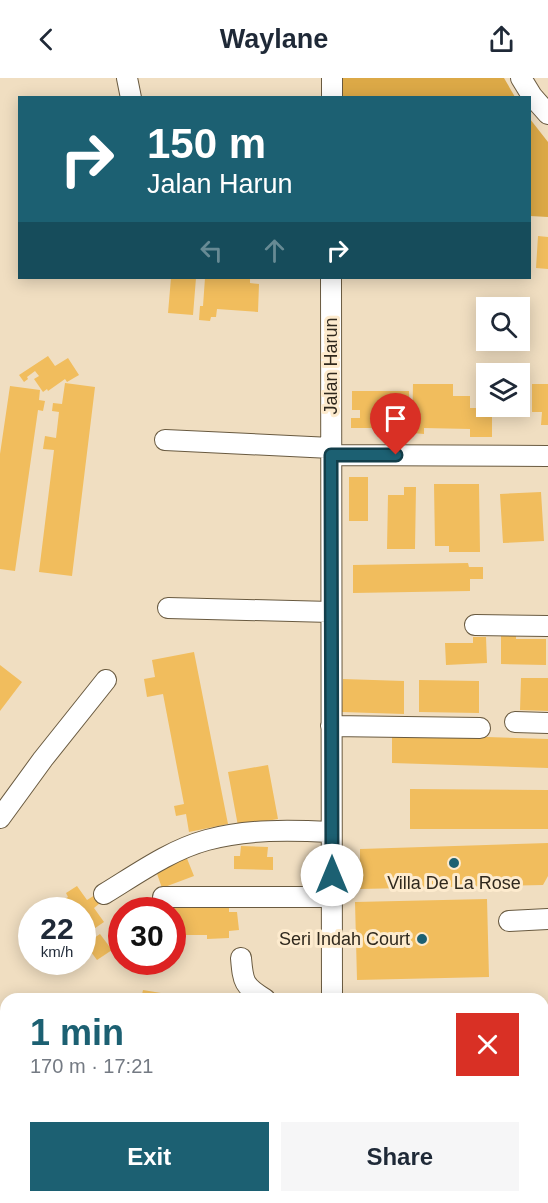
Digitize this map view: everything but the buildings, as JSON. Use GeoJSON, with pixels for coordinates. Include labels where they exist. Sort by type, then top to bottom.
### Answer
{"type":"FeatureCollection","features":[{"type":"Feature","properties":{"kind":"street"},"geometry":{"type":"LineString","coordinates":[[127,78],[131,96]]}},
{"type":"Feature","properties":{"kind":"street"},"geometry":{"type":"LineString","coordinates":[[332,78],[332,96]]}},
{"type":"Feature","properties":{"kind":"street"},"geometry":{"type":"LineString","coordinates":[[521,78],[532,96],[548,114]]}},
{"type":"Feature","properties":{"kind":"street","name":"Jalan Harun"},"geometry":{"type":"LineString","coordinates":[[331,279],[332,993]]}},
{"type":"Feature","properties":{"kind":"street"},"geometry":{"type":"LineString","coordinates":[[165,441],[331,452],[548,456]]}},
{"type":"Feature","properties":{"kind":"street"},"geometry":{"type":"LineString","coordinates":[[168,608],[331,612]]}},
{"type":"Feature","properties":{"kind":"street"},"geometry":{"type":"LineString","coordinates":[[476,625],[548,626]]}},
{"type":"Feature","properties":{"kind":"street"},"geometry":{"type":"LineString","coordinates":[[0,819],[43,759],[106,680]]}},
{"type":"Feature","properties":{"kind":"street"},"geometry":{"type":"LineString","coordinates":[[515,722],[548,723]]}},
{"type":"Feature","properties":{"kind":"street"},"geometry":{"type":"LineString","coordinates":[[332,726],[480,728]]}},
{"type":"Feature","properties":{"kind":"street"},"geometry":{"type":"LineString","coordinates":[[104,894],[161,859],[207,840],[264,831],[331,832]]}},
{"type":"Feature","properties":{"kind":"street"},"geometry":{"type":"LineString","coordinates":[[186,897],[332,897]]}},
{"type":"Feature","properties":{"kind":"street"},"geometry":{"type":"LineString","coordinates":[[509,921],[548,919]]}},
{"type":"Feature","properties":{"kind":"street"},"geometry":{"type":"LineString","coordinates":[[241,958],[243,979],[255,993]]}},
{"type":"Feature","properties":{"kind":"shaded area"},"geometry":{"type":"Polygon","coordinates":[[[342,78],[504,78],[514,96],[343,96],[342,78]]]}},
{"type":"Feature","properties":{"kind":"shaded area"},"geometry":{"type":"Polygon","coordinates":[[[531,120],[548,142],[548,217],[531,216],[531,120]]]}},
{"type":"Feature","properties":{"kind":"place","name":"Villa De La Rose"},"geometry":{"type":"Point","coordinates":[454,863]}},
{"type":"Feature","properties":{"kind":"place","name":"Seri Indah Court"},"geometry":{"type":"Point","coordinates":[422,939]}},
{"type":"Feature","properties":{"kind":"route"},"geometry":{"type":"LineString","coordinates":[[332,875],[331,455],[396,455]]}}]}
